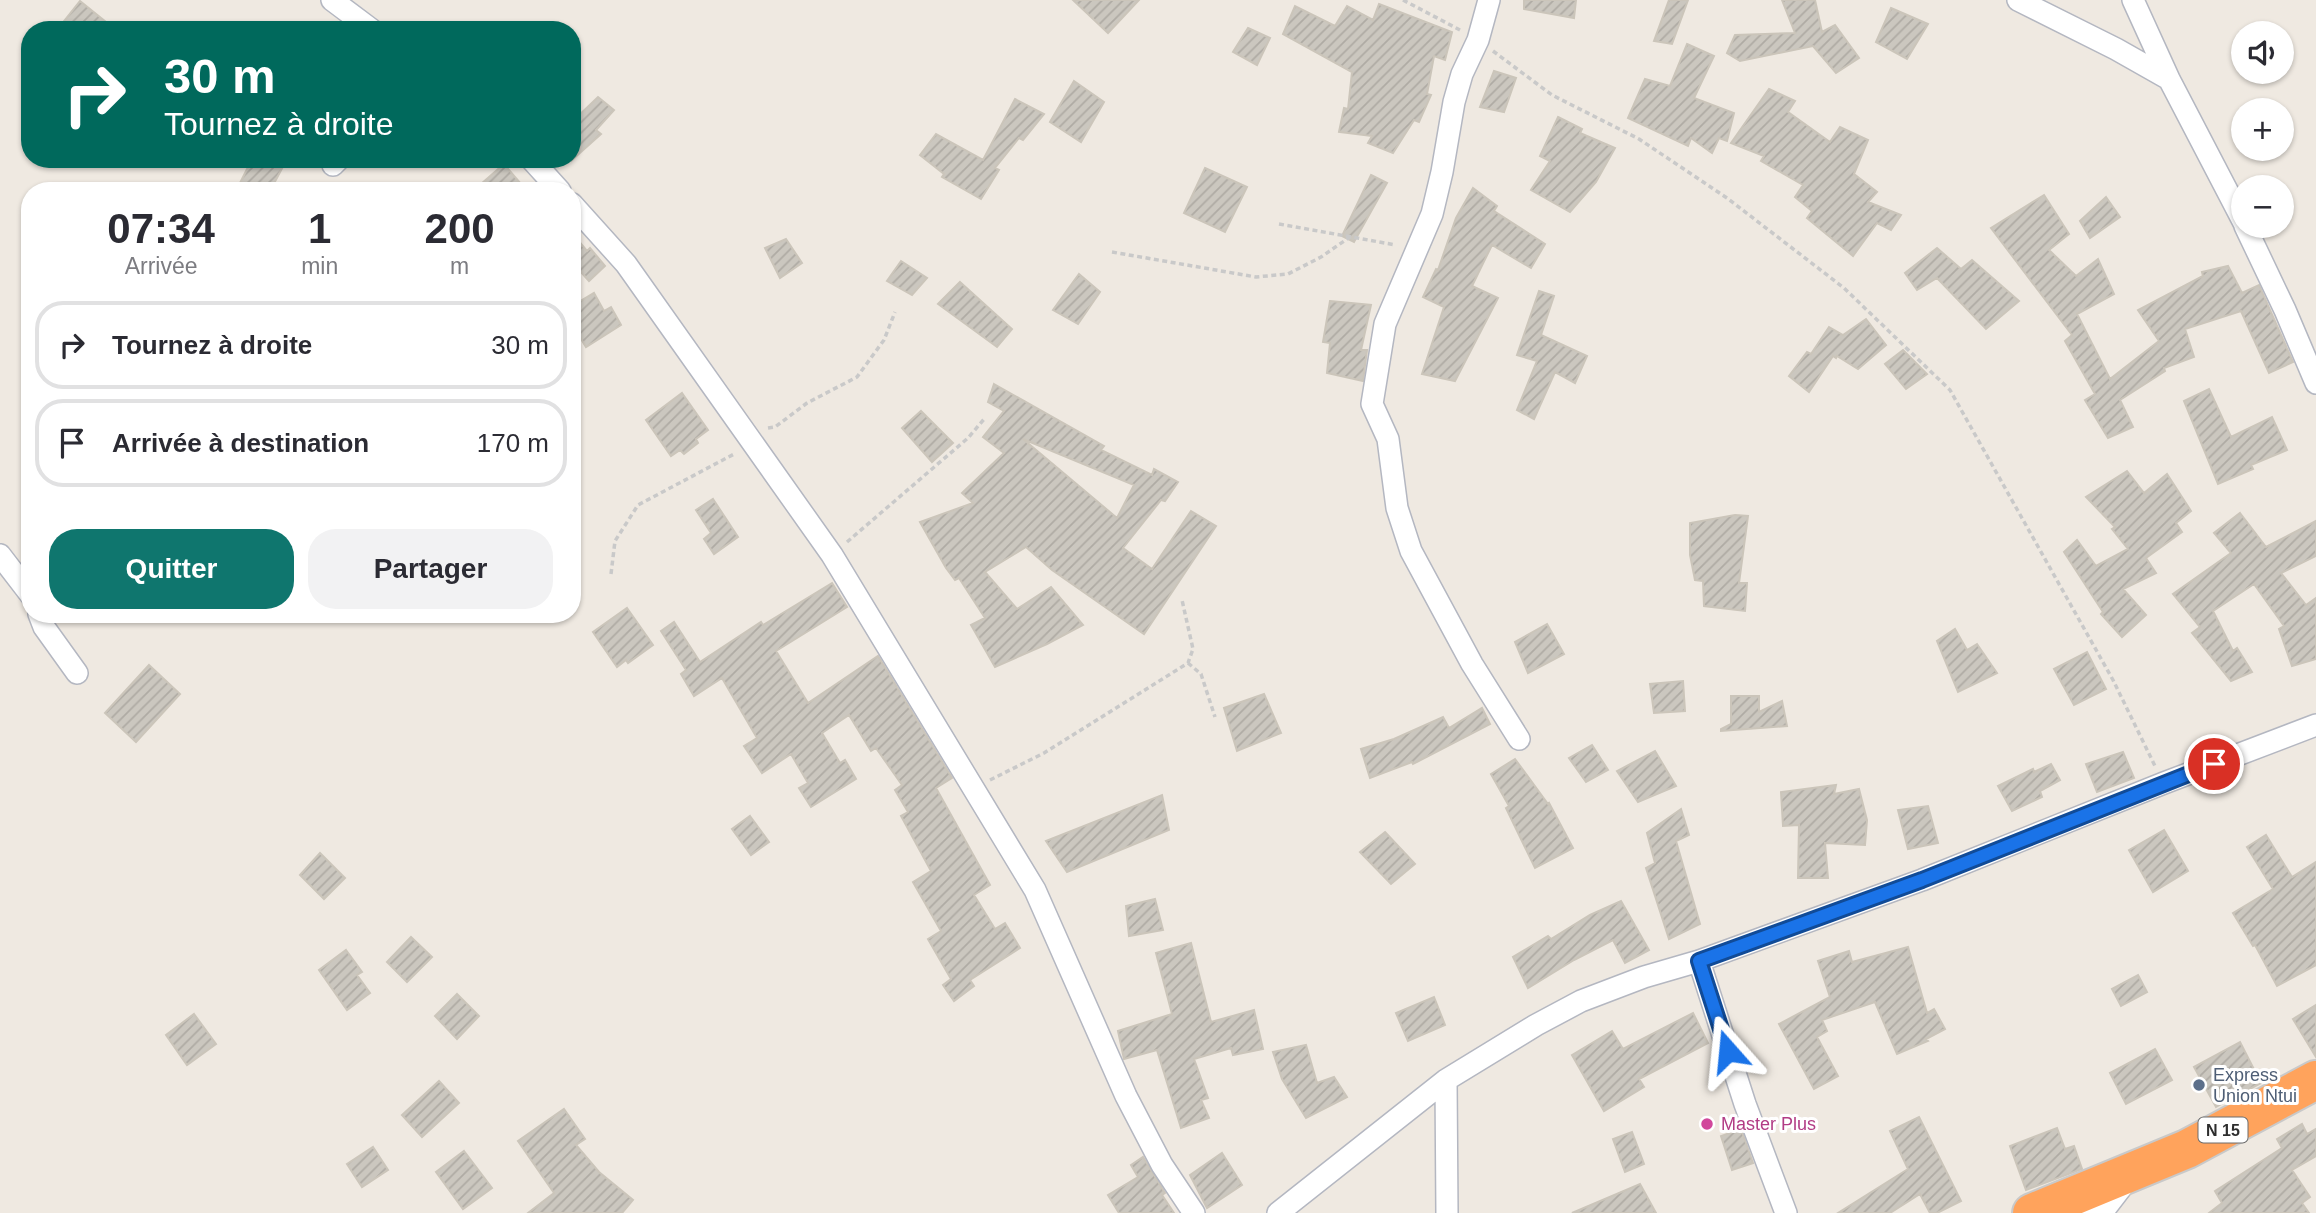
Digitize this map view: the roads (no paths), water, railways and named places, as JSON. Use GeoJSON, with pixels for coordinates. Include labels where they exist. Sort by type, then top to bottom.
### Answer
{"type":"FeatureCollection","features":[{"type":"Feature","properties":{"kind":"highway","name":"N 15"},"geometry":{"type":"LineString","coordinates":[[2032,1213],[2187,1149],[2316,1080]]}},
{"type":"Feature","properties":{"kind":"main road"},"geometry":{"type":"LineString","coordinates":[[2096,1213],[2126,1174]]}},
{"type":"Feature","properties":{"kind":"street"},"geometry":{"type":"LineString","coordinates":[[332,0],[360,21]]}},
{"type":"Feature","properties":{"kind":"street"},"geometry":{"type":"LineString","coordinates":[[1489,0],[1478,40],[1462,74],[1454,102],[1432,215],[1385,324],[1372,404],[1388,439],[1396,508],[1411,551],[1472,664],[1519,739]]}},
{"type":"Feature","properties":{"kind":"street"},"geometry":{"type":"LineString","coordinates":[[2018,0],[2169,79]]}},
{"type":"Feature","properties":{"kind":"street"},"geometry":{"type":"LineString","coordinates":[[2133,0],[2169,79],[2231,199]]}},
{"type":"Feature","properties":{"kind":"street"},"geometry":{"type":"LineString","coordinates":[[539,168],[552,182]]}},
{"type":"Feature","properties":{"kind":"street"},"geometry":{"type":"LineString","coordinates":[[581,214],[626,264],[832,555],[1035,890],[1126,1097],[1162,1165],[1194,1213]]}},
{"type":"Feature","properties":{"kind":"street"},"geometry":{"type":"LineString","coordinates":[[2251,238],[2316,383]]}},
{"type":"Feature","properties":{"kind":"street"},"geometry":{"type":"LineString","coordinates":[[0,555],[21,582]]}},
{"type":"Feature","properties":{"kind":"street"},"geometry":{"type":"LineString","coordinates":[[42,623],[77,673]]}},
{"type":"Feature","properties":{"kind":"street"},"geometry":{"type":"LineString","coordinates":[[1278,1213],[1446,1080],[1536,1025],[1581,1002],[1644,976],[1699,961],[1922,880],[2316,725]]}},
{"type":"Feature","properties":{"kind":"street"},"geometry":{"type":"LineString","coordinates":[[1699,961],[1745,1104],[1786,1213]]}},
{"type":"Feature","properties":{"kind":"street"},"geometry":{"type":"LineString","coordinates":[[1446,1080],[1447,1213]]}},
{"type":"Feature","properties":{"kind":"place","name":"Express Union Ntui"},"geometry":{"type":"Point","coordinates":[2199,1085]}},
{"type":"Feature","properties":{"kind":"place","name":"Master Plus"},"geometry":{"type":"Point","coordinates":[1707,1124]}}]}
